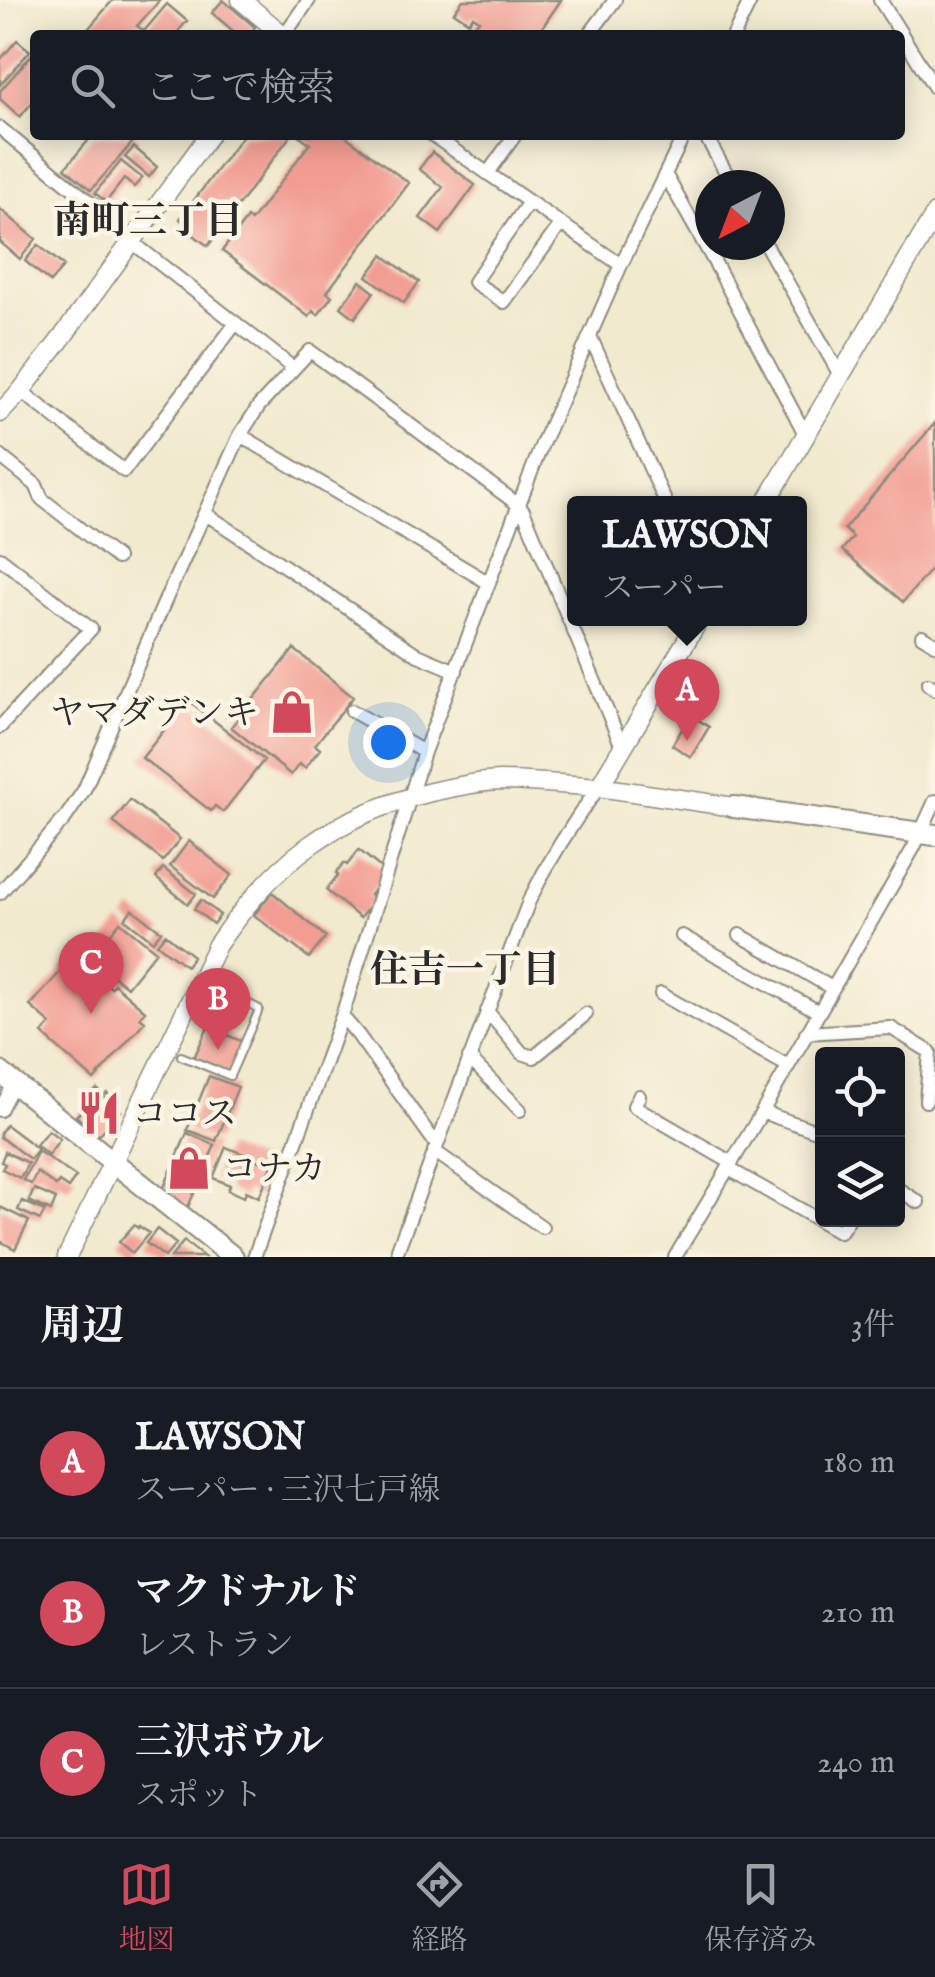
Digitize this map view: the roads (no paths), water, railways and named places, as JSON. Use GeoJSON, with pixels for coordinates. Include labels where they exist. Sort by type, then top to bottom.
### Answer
{"type":"FeatureCollection","features":[{"type":"Feature","properties":{"kind":"main road"},"geometry":{"type":"LineString","coordinates":[[734,808],[928,834]]}},
{"type":"Feature","properties":{"kind":"main road"},"geometry":{"type":"LineString","coordinates":[[7,1077],[221,1253]]}},
{"type":"Feature","properties":{"kind":"street"},"geometry":{"type":"LineString","coordinates":[[242,0],[278,30]]}},
{"type":"Feature","properties":{"kind":"street"},"geometry":{"type":"LineString","coordinates":[[288,30],[309,0]]}},
{"type":"Feature","properties":{"kind":"street"},"geometry":{"type":"LineString","coordinates":[[593,30],[615,0]]}},
{"type":"Feature","properties":{"kind":"street"},"geometry":{"type":"LineString","coordinates":[[736,30],[751,0]]}},
{"type":"Feature","properties":{"kind":"street"},"geometry":{"type":"LineString","coordinates":[[880,0],[899,30]]}},
{"type":"Feature","properties":{"kind":"street"},"geometry":{"type":"LineString","coordinates":[[905,39],[934,84]]}},
{"type":"Feature","properties":{"kind":"street"},"geometry":{"type":"LineString","coordinates":[[0,128],[116,224],[132,242],[293,368]]}},
{"type":"Feature","properties":{"kind":"street"},"geometry":{"type":"LineString","coordinates":[[0,413],[21,391],[205,140]]}},
{"type":"Feature","properties":{"kind":"street"},"geometry":{"type":"LineString","coordinates":[[440,140],[621,265]]}},
{"type":"Feature","properties":{"kind":"street"},"geometry":{"type":"LineString","coordinates":[[488,172],[512,140]]}},
{"type":"Feature","properties":{"kind":"street"},"geometry":{"type":"LineString","coordinates":[[254,1257],[342,1016],[424,752],[488,583],[542,444],[682,140]]}},
{"type":"Feature","properties":{"kind":"street"},"geometry":{"type":"LineString","coordinates":[[708,140],[725,170]]}},
{"type":"Feature","properties":{"kind":"street"},"geometry":{"type":"LineString","coordinates":[[666,174],[805,434]]}},
{"type":"Feature","properties":{"kind":"street"},"geometry":{"type":"LineString","coordinates":[[530,202],[474,282],[504,302],[561,224]]}},
{"type":"Feature","properties":{"kind":"street"},"geometry":{"type":"LineString","coordinates":[[770,496],[935,214]]}},
{"type":"Feature","properties":{"kind":"street"},"geometry":{"type":"LineString","coordinates":[[775,260],[840,375]]}},
{"type":"Feature","properties":{"kind":"street"},"geometry":{"type":"LineString","coordinates":[[21,391],[124,472],[236,324]]}},
{"type":"Feature","properties":{"kind":"street"},"geometry":{"type":"LineString","coordinates":[[590,336],[662,496]]}},
{"type":"Feature","properties":{"kind":"street"},"geometry":{"type":"LineString","coordinates":[[0,894],[84,790],[240,436],[259,406],[310,350],[520,506],[567,615]]}},
{"type":"Feature","properties":{"kind":"street"},"geometry":{"type":"LineString","coordinates":[[240,436],[488,583]]}},
{"type":"Feature","properties":{"kind":"street"},"geometry":{"type":"LineString","coordinates":[[0,456],[36,485],[42,499],[118,558]]}},
{"type":"Feature","properties":{"kind":"street"},"geometry":{"type":"LineString","coordinates":[[206,514],[418,654],[456,671]]}},
{"type":"Feature","properties":{"kind":"street"},"geometry":{"type":"LineString","coordinates":[[0,558],[91,629],[0,726]]}},
{"type":"Feature","properties":{"kind":"street"},"geometry":{"type":"LineString","coordinates":[[572,626],[623,749]]}},
{"type":"Feature","properties":{"kind":"street"},"geometry":{"type":"LineString","coordinates":[[398,1249],[529,901],[695,626]]}},
{"type":"Feature","properties":{"kind":"street"},"geometry":{"type":"LineString","coordinates":[[922,636],[935,644]]}},
{"type":"Feature","properties":{"kind":"street"},"geometry":{"type":"LineString","coordinates":[[352,712],[424,752]]}},
{"type":"Feature","properties":{"kind":"street"},"geometry":{"type":"LineString","coordinates":[[68,1257],[217,945],[244,906],[284,864],[357,817],[398,799],[467,784],[498,781],[599,787],[734,808]]}},
{"type":"Feature","properties":{"kind":"street"},"geometry":{"type":"LineString","coordinates":[[675,1257],[832,988],[928,834],[925,818],[935,801]]}},
{"type":"Feature","properties":{"kind":"street"},"geometry":{"type":"LineString","coordinates":[[740,935],[832,988]]}},
{"type":"Feature","properties":{"kind":"street"},"geometry":{"type":"LineString","coordinates":[[682,936],[818,1012]]}},
{"type":"Feature","properties":{"kind":"street"},"geometry":{"type":"LineString","coordinates":[[661,994],[788,1066]]}},
{"type":"Feature","properties":{"kind":"street"},"geometry":{"type":"LineString","coordinates":[[487,1012],[522,1053],[534,1058],[586,1014]]}},
{"type":"Feature","properties":{"kind":"street"},"geometry":{"type":"LineString","coordinates":[[342,1016],[435,1147],[542,1227]]}},
{"type":"Feature","properties":{"kind":"street"},"geometry":{"type":"LineString","coordinates":[[806,1033],[890,1028],[930,1052],[926,1101]]}},
{"type":"Feature","properties":{"kind":"street"},"geometry":{"type":"LineString","coordinates":[[469,1058],[520,1110]]}},
{"type":"Feature","properties":{"kind":"street"},"geometry":{"type":"LineString","coordinates":[[0,1110],[7,1077]]}},
{"type":"Feature","properties":{"kind":"street"},"geometry":{"type":"LineString","coordinates":[[639,1096],[634,1106],[815,1217]]}},
{"type":"Feature","properties":{"kind":"street"},"geometry":{"type":"LineString","coordinates":[[762,1112],[815,1131]]}},
{"type":"Feature","properties":{"kind":"street"},"geometry":{"type":"LineString","coordinates":[[905,1194],[918,1202]]}},
{"type":"Feature","properties":{"kind":"lane"},"geometry":{"type":"LineString","coordinates":[[181,1056],[230,1076],[258,1012],[256,1006],[219,988],[204,990],[197,986]]}},
{"type":"Feature","properties":{"kind":"place","name":"ヤマダデンキ"},"geometry":{"type":"Point","coordinates":[292,712]}},
{"type":"Feature","properties":{"kind":"place","name":"LAWSON"},"geometry":{"type":"Point","coordinates":[687,741]}},
{"type":"Feature","properties":{"kind":"place","name":"三沢ボウル"},"geometry":{"type":"Point","coordinates":[91,1014]}},
{"type":"Feature","properties":{"kind":"place","name":"マクドナルド"},"geometry":{"type":"Point","coordinates":[218,1050]}},
{"type":"Feature","properties":{"kind":"place","name":"ココス"},"geometry":{"type":"Point","coordinates":[99,1113]}},
{"type":"Feature","properties":{"kind":"place","name":"コナカ"},"geometry":{"type":"Point","coordinates":[189,1168]}},
{"type":"Feature","properties":{"kind":"district","name":"南町三丁目"},"geometry":{"type":"Point","coordinates":[148,220]}},
{"type":"Feature","properties":{"kind":"district","name":"住吉一丁目"},"geometry":{"type":"Point","coordinates":[465,969]}}]}
